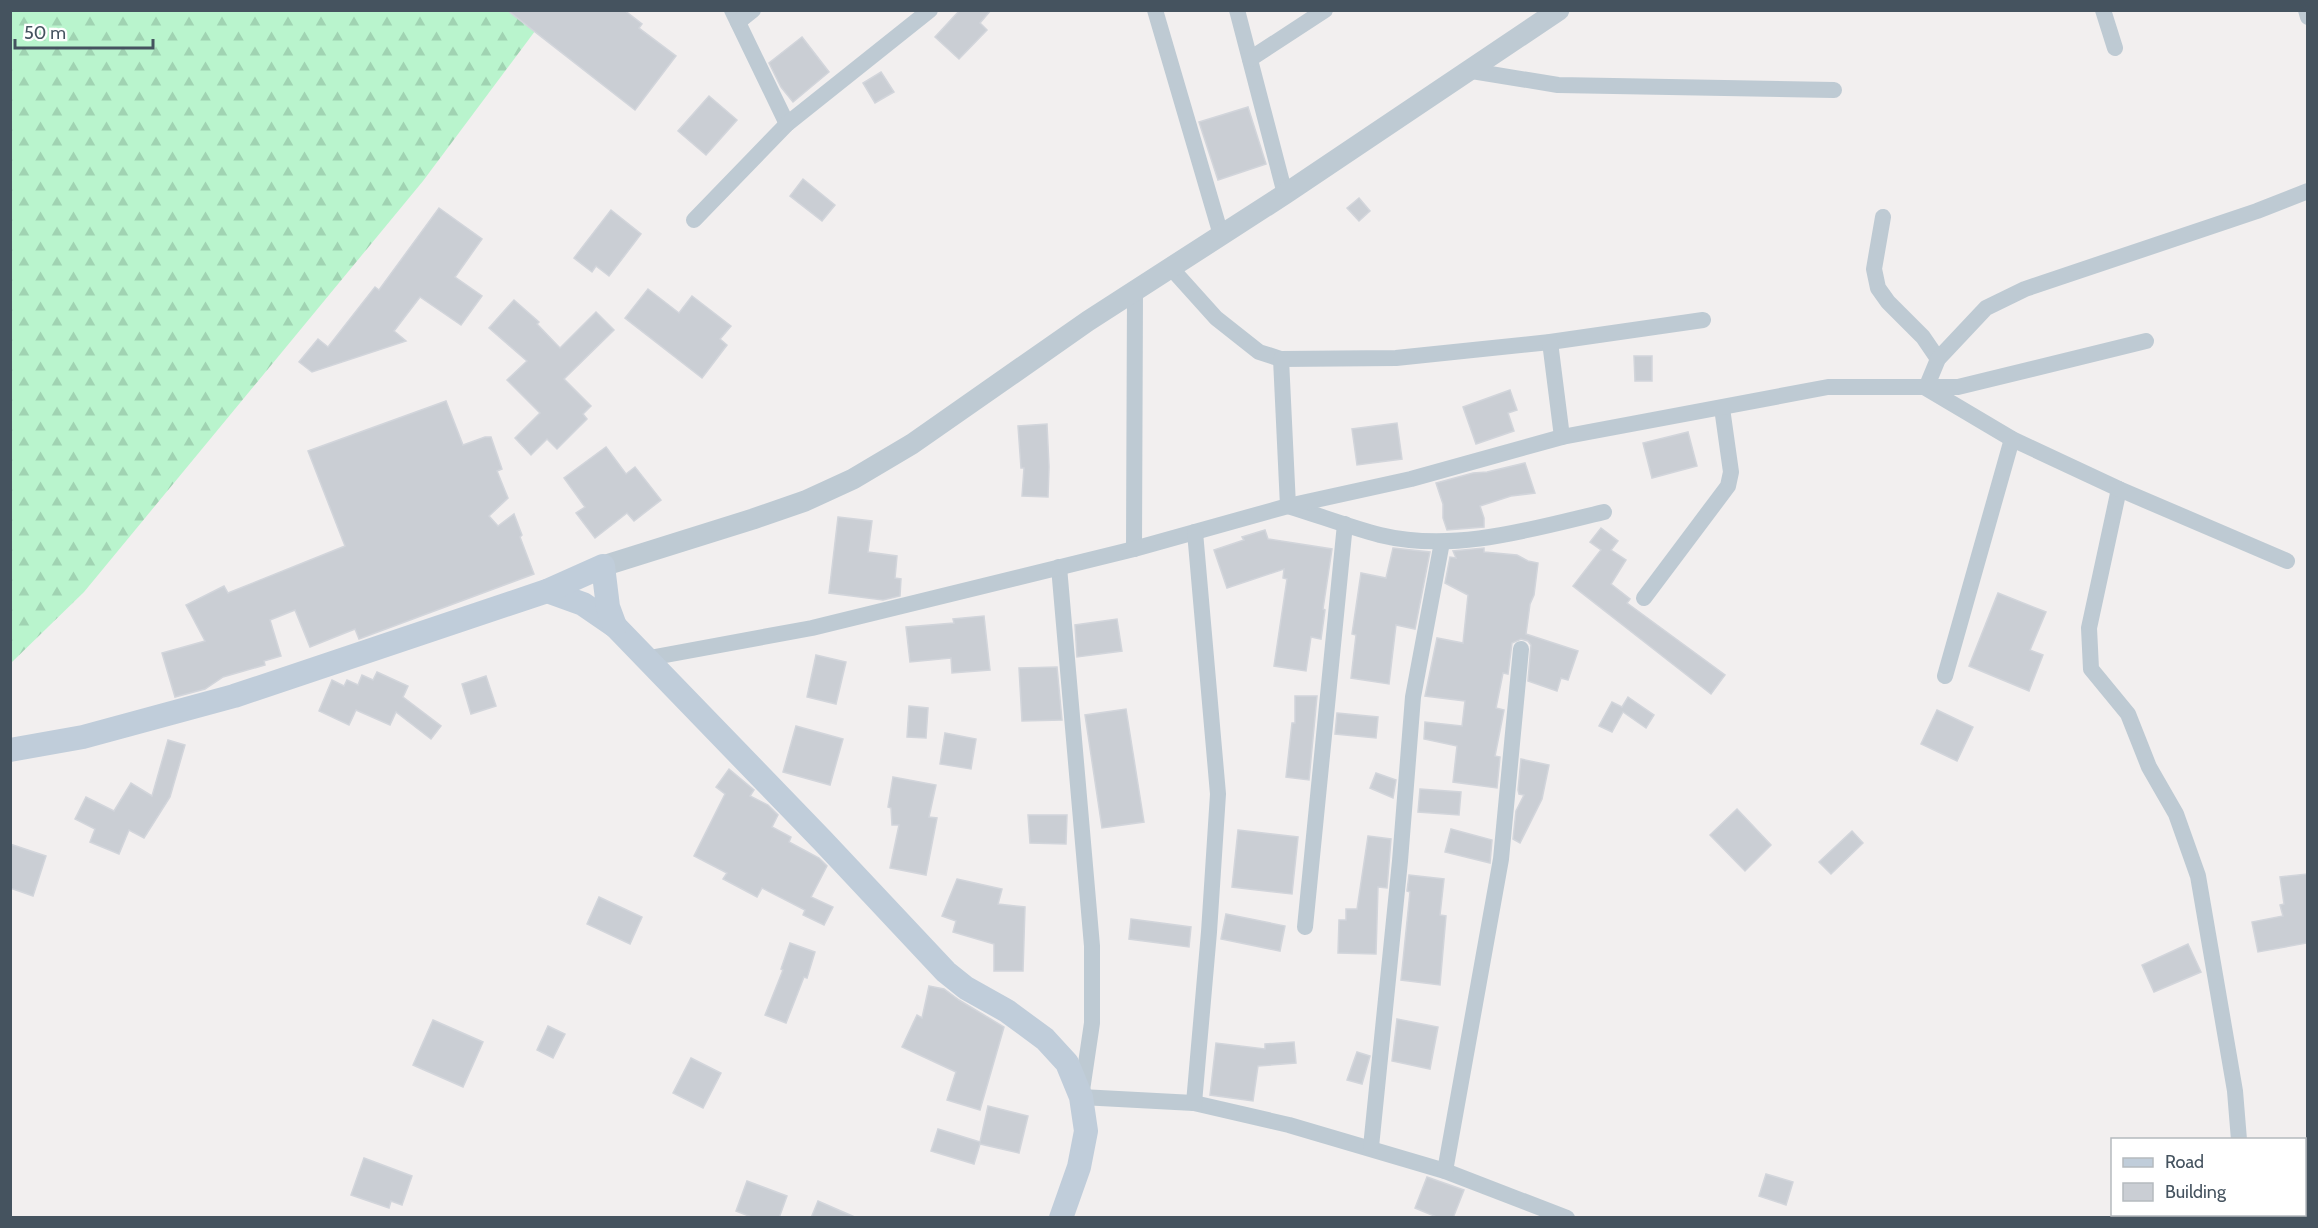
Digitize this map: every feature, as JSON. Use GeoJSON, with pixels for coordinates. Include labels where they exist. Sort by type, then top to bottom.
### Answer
{"type":"FeatureCollection","features":[{"type":"Feature","properties":{"kind":"main road"},"geometry":{"type":"LineString","coordinates":[[10,750],[83,737],[234,696],[547,591],[603,566],[608,607],[615,626]]}},
{"type":"Feature","properties":{"kind":"main road"},"geometry":{"type":"LineString","coordinates":[[547,591],[583,604],[615,626],[644,659],[822,840],[946,972],[966,988],[1007,1011],[1045,1040],[1067,1063],[1081,1097],[1086,1131],[1079,1167],[1061,1218]]}},
{"type":"Feature","properties":{"kind":"street"},"geometry":{"type":"LineString","coordinates":[[753,10],[735,16],[787,124]]}},
{"type":"Feature","properties":{"kind":"street"},"geometry":{"type":"LineString","coordinates":[[694,220],[787,124],[930,10]]}},
{"type":"Feature","properties":{"kind":"street"},"geometry":{"type":"LineString","coordinates":[[1155,10],[1221,235]]}},
{"type":"Feature","properties":{"kind":"street"},"geometry":{"type":"LineString","coordinates":[[1237,10],[1285,194]]}},
{"type":"Feature","properties":{"kind":"street"},"geometry":{"type":"LineString","coordinates":[[1250,59],[1325,10]]}},
{"type":"Feature","properties":{"kind":"street"},"geometry":{"type":"LineString","coordinates":[[603,566],[805,501],[853,479],[912,444],[1088,321],[1285,194],[1559,10]]}},
{"type":"Feature","properties":{"kind":"street"},"geometry":{"type":"LineString","coordinates":[[2103,10],[2115,48]]}},
{"type":"Feature","properties":{"kind":"street"},"geometry":{"type":"LineString","coordinates":[[2306,10],[2307,17]]}},
{"type":"Feature","properties":{"kind":"street"},"geometry":{"type":"LineString","coordinates":[[1472,70],[1558,85],[1834,90]]}},
{"type":"Feature","properties":{"kind":"street"},"geometry":{"type":"LineString","coordinates":[[1926,388],[1938,359],[1986,308],[2025,289],[2257,211],[2307,191]]}},
{"type":"Feature","properties":{"kind":"street"},"geometry":{"type":"LineString","coordinates":[[1883,217],[1874,269],[1878,288],[1888,303],[1923,337],[1938,359]]}},
{"type":"Feature","properties":{"kind":"street"},"geometry":{"type":"LineString","coordinates":[[1172,268],[1216,318],[1259,352],[1281,359],[1396,358],[1550,342],[1703,320]]}},
{"type":"Feature","properties":{"kind":"street"},"geometry":{"type":"LineString","coordinates":[[1134,549],[1135,291]]}},
{"type":"Feature","properties":{"kind":"street"},"geometry":{"type":"LineString","coordinates":[[644,659],[812,628],[1134,549],[1288,506],[1411,478],[1562,437],[1828,387],[1958,387],[2146,341]]}},
{"type":"Feature","properties":{"kind":"street"},"geometry":{"type":"LineString","coordinates":[[1550,342],[1562,437]]}},
{"type":"Feature","properties":{"kind":"street"},"geometry":{"type":"LineString","coordinates":[[1281,359],[1288,506]]}},
{"type":"Feature","properties":{"kind":"street"},"geometry":{"type":"LineString","coordinates":[[1926,388],[2012,439],[2119,489],[2287,561]]}},
{"type":"Feature","properties":{"kind":"street"},"geometry":{"type":"LineString","coordinates":[[1644,598],[1728,486],[1731,472],[1722,408]]}},
{"type":"Feature","properties":{"kind":"street"},"geometry":{"type":"LineString","coordinates":[[1945,676],[2012,439]]}},
{"type":"Feature","properties":{"kind":"street"},"geometry":{"type":"LineString","coordinates":[[2119,489],[2089,628],[2091,669],[2128,714],[2149,767],[2176,814],[2198,876],[2235,1091],[2239,1138]]}},
{"type":"Feature","properties":{"kind":"street"},"geometry":{"type":"LineString","coordinates":[[1288,506],[1382,535],[1442,542],[1512,534],[1604,512]]}},
{"type":"Feature","properties":{"kind":"street"},"geometry":{"type":"LineString","coordinates":[[1305,927],[1345,524]]}},
{"type":"Feature","properties":{"kind":"street"},"geometry":{"type":"LineString","coordinates":[[1194,1103],[1218,794],[1195,532]]}},
{"type":"Feature","properties":{"kind":"street"},"geometry":{"type":"LineString","coordinates":[[1371,1148],[1400,861],[1413,697],[1442,542]]}},
{"type":"Feature","properties":{"kind":"street"},"geometry":{"type":"LineString","coordinates":[[1059,567],[1092,946],[1092,1023],[1081,1097],[1194,1103],[1289,1125],[1445,1171],[1567,1218]]}},
{"type":"Feature","properties":{"kind":"street"},"geometry":{"type":"LineString","coordinates":[[1445,1171],[1501,858],[1521,649]]}},
{"type":"Feature","properties":{"kind":"green space"},"geometry":{"type":"Polygon","coordinates":[[[11,11],[550,11],[423,181],[84,592],[11,663],[11,11]]]}},
{"type":"Feature","properties":{"kind":"building"},"geometry":{"type":"Polygon","coordinates":[[[507,10],[624,10],[642,24],[639,28],[676,56],[635,110],[507,10]]]}},
{"type":"Feature","properties":{"kind":"building"},"geometry":{"type":"Polygon","coordinates":[[[960,10],[991,10],[980,23],[987,30],[959,59],[935,37],[960,10]]]}},
{"type":"Feature","properties":{"kind":"building"},"geometry":{"type":"Polygon","coordinates":[[[802,37],[829,72],[793,102],[781,87],[769,63],[802,37]]]}},
{"type":"Feature","properties":{"kind":"building"},"geometry":{"type":"Polygon","coordinates":[[[881,72],[894,92],[875,103],[863,83],[881,72]]]}},
{"type":"Feature","properties":{"kind":"building"},"geometry":{"type":"Polygon","coordinates":[[[709,96],[737,120],[706,155],[678,131],[709,96]]]}},
{"type":"Feature","properties":{"kind":"building"},"geometry":{"type":"Polygon","coordinates":[[[1248,107],[1266,164],[1218,180],[1199,122],[1248,107]]]}},
{"type":"Feature","properties":{"kind":"building"},"geometry":{"type":"Polygon","coordinates":[[[803,179],[835,205],[822,221],[790,196],[803,179]]]}},
{"type":"Feature","properties":{"kind":"building"},"geometry":{"type":"Polygon","coordinates":[[[1359,198],[1370,211],[1359,221],[1347,208],[1359,198]]]}},
{"type":"Feature","properties":{"kind":"building"},"geometry":{"type":"Polygon","coordinates":[[[439,208],[482,239],[455,277],[482,296],[461,325],[420,297],[394,331],[406,341],[312,372],[299,362],[318,339],[328,347],[375,287],[379,290],[439,208]]]}},
{"type":"Feature","properties":{"kind":"building"},"geometry":{"type":"Polygon","coordinates":[[[611,210],[641,234],[609,276],[596,266],[592,272],[574,258],[611,210]]]}},
{"type":"Feature","properties":{"kind":"building"},"geometry":{"type":"Polygon","coordinates":[[[648,289],[679,313],[692,296],[731,326],[720,339],[727,345],[702,378],[625,318],[648,289]]]}},
{"type":"Feature","properties":{"kind":"building"},"geometry":{"type":"Polygon","coordinates":[[[514,300],[539,322],[537,324],[560,348],[596,312],[614,330],[564,379],[591,406],[583,414],[587,419],[557,449],[547,439],[531,455],[515,438],[540,413],[507,380],[527,361],[489,328],[514,300]]]}},
{"type":"Feature","properties":{"kind":"building"},"geometry":{"type":"Polygon","coordinates":[[[1634,356],[1652,356],[1652,381],[1635,381],[1634,356]]]}},
{"type":"Feature","properties":{"kind":"building"},"geometry":{"type":"Polygon","coordinates":[[[1510,390],[1517,410],[1508,413],[1514,431],[1476,444],[1463,407],[1510,390]]]}},
{"type":"Feature","properties":{"kind":"building"},"geometry":{"type":"Polygon","coordinates":[[[446,401],[463,445],[491,437],[502,469],[497,471],[508,498],[489,516],[498,526],[514,514],[534,574],[359,639],[355,629],[310,647],[295,610],[270,620],[281,656],[264,661],[265,665],[223,677],[205,689],[175,697],[162,653],[205,641],[186,605],[224,586],[228,593],[345,546],[308,451],[446,401]]]}},
{"type":"Feature","properties":{"kind":"building"},"geometry":{"type":"Polygon","coordinates":[[[1397,423],[1402,459],[1357,465],[1352,429],[1397,423]]]}},
{"type":"Feature","properties":{"kind":"building"},"geometry":{"type":"Polygon","coordinates":[[[1047,424],[1048,497],[1022,496],[1024,468],[1021,468],[1018,426],[1047,424]]]}},
{"type":"Feature","properties":{"kind":"building"},"geometry":{"type":"Polygon","coordinates":[[[1688,432],[1697,466],[1652,478],[1643,443],[1688,432]]]}},
{"type":"Feature","properties":{"kind":"building"},"geometry":{"type":"Polygon","coordinates":[[[606,447],[626,474],[635,467],[661,500],[634,521],[627,513],[595,538],[576,513],[585,507],[564,478],[606,447]]]}},
{"type":"Feature","properties":{"kind":"building"},"geometry":{"type":"Polygon","coordinates":[[[1525,463],[1535,493],[1511,496],[1480,506],[1484,527],[1447,530],[1443,518],[1443,504],[1436,483],[1525,463]]]}},
{"type":"Feature","properties":{"kind":"building"},"geometry":{"type":"Polygon","coordinates":[[[838,517],[872,521],[868,552],[897,556],[895,578],[901,579],[900,596],[883,600],[829,593],[838,517]]]}},
{"type":"Feature","properties":{"kind":"building"},"geometry":{"type":"Polygon","coordinates":[[[1601,528],[1618,541],[1611,550],[1626,560],[1611,584],[1630,599],[1627,603],[1725,675],[1711,694],[1573,586],[1601,550],[1590,542],[1601,528]]]}},
{"type":"Feature","properties":{"kind":"building"},"geometry":{"type":"Polygon","coordinates":[[[1265,530],[1268,539],[1332,549],[1321,639],[1311,637],[1306,671],[1274,666],[1287,579],[1283,578],[1284,569],[1227,588],[1214,550],[1244,540],[1242,537],[1265,530]]]}},
{"type":"Feature","properties":{"kind":"building"},"geometry":{"type":"Polygon","coordinates":[[[1393,548],[1430,552],[1415,629],[1396,625],[1389,684],[1351,678],[1356,635],[1352,634],[1361,573],[1386,578],[1393,548]]]}},
{"type":"Feature","properties":{"kind":"building"},"geometry":{"type":"Polygon","coordinates":[[[1484,548],[1484,552],[1517,555],[1538,563],[1526,634],[1578,651],[1568,680],[1561,678],[1557,691],[1528,681],[1531,645],[1528,641],[1521,639],[1512,643],[1508,674],[1503,673],[1496,708],[1504,710],[1495,756],[1500,757],[1497,788],[1453,782],[1457,746],[1424,739],[1425,722],[1462,726],[1465,701],[1425,696],[1437,638],[1463,643],[1468,595],[1445,583],[1450,557],[1456,558],[1453,551],[1484,548]]]}},
{"type":"Feature","properties":{"kind":"building"},"geometry":{"type":"Polygon","coordinates":[[[1998,593],[2046,612],[2030,650],[2043,655],[2029,691],[1969,666],[1998,593]]]}},
{"type":"Feature","properties":{"kind":"building"},"geometry":{"type":"Polygon","coordinates":[[[984,616],[990,670],[952,673],[951,658],[910,662],[906,627],[954,623],[953,619],[984,616]]]}},
{"type":"Feature","properties":{"kind":"building"},"geometry":{"type":"Polygon","coordinates":[[[1117,619],[1122,651],[1077,657],[1075,625],[1117,619]]]}},
{"type":"Feature","properties":{"kind":"building"},"geometry":{"type":"Polygon","coordinates":[[[816,655],[846,662],[836,704],[807,697],[816,655]]]}},
{"type":"Feature","properties":{"kind":"building"},"geometry":{"type":"Polygon","coordinates":[[[1057,667],[1062,720],[1022,721],[1019,668],[1057,667]]]}},
{"type":"Feature","properties":{"kind":"building"},"geometry":{"type":"Polygon","coordinates":[[[377,672],[408,686],[403,697],[441,726],[431,739],[396,712],[390,725],[356,710],[349,725],[319,711],[332,680],[344,686],[347,680],[358,685],[362,675],[373,680],[377,672]]]}},
{"type":"Feature","properties":{"kind":"building"},"geometry":{"type":"Polygon","coordinates":[[[486,676],[496,706],[471,714],[462,684],[486,676]]]}},
{"type":"Feature","properties":{"kind":"building"},"geometry":{"type":"Polygon","coordinates":[[[1295,696],[1317,696],[1309,780],[1286,777],[1292,723],[1295,723],[1295,696]]]}},
{"type":"Feature","properties":{"kind":"building"},"geometry":{"type":"Polygon","coordinates":[[[1628,697],[1654,715],[1646,728],[1623,712],[1612,732],[1599,726],[1612,702],[1622,707],[1628,697]]]}},
{"type":"Feature","properties":{"kind":"building"},"geometry":{"type":"Polygon","coordinates":[[[909,706],[928,708],[926,738],[907,737],[909,706]]]}},
{"type":"Feature","properties":{"kind":"building"},"geometry":{"type":"Polygon","coordinates":[[[1126,709],[1144,822],[1102,828],[1085,715],[1126,709]]]}},
{"type":"Feature","properties":{"kind":"building"},"geometry":{"type":"Polygon","coordinates":[[[1937,710],[1973,727],[1957,761],[1921,744],[1937,710]]]}},
{"type":"Feature","properties":{"kind":"building"},"geometry":{"type":"Polygon","coordinates":[[[1337,713],[1378,717],[1376,738],[1335,734],[1337,713]]]}},
{"type":"Feature","properties":{"kind":"building"},"geometry":{"type":"Polygon","coordinates":[[[796,726],[843,739],[830,785],[783,772],[796,726]]]}},
{"type":"Feature","properties":{"kind":"building"},"geometry":{"type":"Polygon","coordinates":[[[945,733],[976,739],[971,769],[940,764],[945,733]]]}},
{"type":"Feature","properties":{"kind":"building"},"geometry":{"type":"Polygon","coordinates":[[[168,740],[185,745],[170,797],[144,838],[129,830],[119,854],[90,842],[95,829],[75,819],[86,797],[114,811],[131,783],[152,796],[168,740]]]}},
{"type":"Feature","properties":{"kind":"building"},"geometry":{"type":"Polygon","coordinates":[[[1521,759],[1549,765],[1542,799],[1520,843],[1513,839],[1516,811],[1524,795],[1519,794],[1518,790],[1521,759]]]}},
{"type":"Feature","properties":{"kind":"building"},"geometry":{"type":"Polygon","coordinates":[[[729,769],[754,790],[750,796],[768,805],[778,815],[772,827],[791,837],[789,842],[819,858],[827,866],[811,897],[833,907],[824,925],[803,915],[805,910],[762,888],[757,897],[723,879],[727,873],[694,856],[725,794],[716,787],[729,769]]]}},
{"type":"Feature","properties":{"kind":"building"},"geometry":{"type":"Polygon","coordinates":[[[1376,773],[1396,780],[1393,798],[1370,788],[1376,773]]]}},
{"type":"Feature","properties":{"kind":"building"},"geometry":{"type":"Polygon","coordinates":[[[893,777],[936,785],[929,817],[937,818],[926,875],[890,868],[899,825],[892,825],[891,808],[888,807],[893,777]]]}},
{"type":"Feature","properties":{"kind":"building"},"geometry":{"type":"Polygon","coordinates":[[[1420,789],[1461,792],[1459,815],[1418,812],[1420,789]]]}},
{"type":"Feature","properties":{"kind":"building"},"geometry":{"type":"Polygon","coordinates":[[[1737,809],[1771,845],[1745,871],[1710,835],[1737,809]]]}},
{"type":"Feature","properties":{"kind":"building"},"geometry":{"type":"Polygon","coordinates":[[[1028,815],[1067,815],[1066,844],[1030,843],[1028,815]]]}},
{"type":"Feature","properties":{"kind":"building"},"geometry":{"type":"Polygon","coordinates":[[[1451,829],[1492,840],[1490,863],[1445,852],[1451,829]]]}},
{"type":"Feature","properties":{"kind":"building"},"geometry":{"type":"Polygon","coordinates":[[[1238,830],[1298,837],[1292,894],[1232,887],[1238,830]]]}},
{"type":"Feature","properties":{"kind":"building"},"geometry":{"type":"Polygon","coordinates":[[[1852,831],[1863,843],[1831,874],[1819,862],[1852,831]]]}},
{"type":"Feature","properties":{"kind":"building"},"geometry":{"type":"Polygon","coordinates":[[[1368,836],[1391,839],[1387,888],[1378,887],[1376,954],[1338,953],[1339,920],[1346,920],[1346,909],[1357,909],[1368,836]]]}},
{"type":"Feature","properties":{"kind":"building"},"geometry":{"type":"Polygon","coordinates":[[[10,844],[46,856],[33,896],[10,888],[10,844]]]}},
{"type":"Feature","properties":{"kind":"building"},"geometry":{"type":"Polygon","coordinates":[[[2307,874],[2307,943],[2258,952],[2252,922],[2283,916],[2280,905],[2284,904],[2280,877],[2307,874]]]}},
{"type":"Feature","properties":{"kind":"building"},"geometry":{"type":"Polygon","coordinates":[[[1409,875],[1444,879],[1440,915],[1446,916],[1440,985],[1401,980],[1410,892],[1407,891],[1409,875]]]}},
{"type":"Feature","properties":{"kind":"building"},"geometry":{"type":"Polygon","coordinates":[[[957,879],[1002,889],[998,904],[1025,907],[1023,971],[994,971],[994,944],[953,932],[956,921],[942,916],[957,879]]]}},
{"type":"Feature","properties":{"kind":"building"},"geometry":{"type":"Polygon","coordinates":[[[599,897],[642,917],[630,944],[587,924],[599,897]]]}},
{"type":"Feature","properties":{"kind":"building"},"geometry":{"type":"Polygon","coordinates":[[[1226,914],[1285,926],[1280,951],[1221,939],[1226,914]]]}},
{"type":"Feature","properties":{"kind":"building"},"geometry":{"type":"Polygon","coordinates":[[[1131,919],[1191,927],[1189,947],[1129,939],[1131,919]]]}},
{"type":"Feature","properties":{"kind":"building"},"geometry":{"type":"Polygon","coordinates":[[[790,943],[815,952],[807,978],[804,977],[786,1023],[765,1015],[783,970],[781,969],[790,943]]]}},
{"type":"Feature","properties":{"kind":"building"},"geometry":{"type":"Polygon","coordinates":[[[2188,944],[2201,972],[2154,992],[2142,965],[2188,944]]]}},
{"type":"Feature","properties":{"kind":"building"},"geometry":{"type":"Polygon","coordinates":[[[929,986],[944,989],[1004,1027],[980,1110],[947,1100],[956,1072],[902,1047],[917,1015],[922,1018],[929,986]]]}},
{"type":"Feature","properties":{"kind":"building"},"geometry":{"type":"Polygon","coordinates":[[[1397,1019],[1438,1027],[1430,1069],[1392,1061],[1397,1019]]]}},
{"type":"Feature","properties":{"kind":"building"},"geometry":{"type":"Polygon","coordinates":[[[433,1020],[483,1042],[463,1087],[413,1065],[433,1020]]]}},
{"type":"Feature","properties":{"kind":"building"},"geometry":{"type":"Polygon","coordinates":[[[548,1026],[565,1034],[553,1058],[537,1050],[548,1026]]]}},
{"type":"Feature","properties":{"kind":"building"},"geometry":{"type":"Polygon","coordinates":[[[1294,1042],[1296,1063],[1258,1066],[1253,1101],[1210,1095],[1216,1043],[1265,1049],[1265,1044],[1294,1042]]]}},
{"type":"Feature","properties":{"kind":"building"},"geometry":{"type":"Polygon","coordinates":[[[1357,1052],[1370,1056],[1362,1084],[1347,1080],[1357,1052]]]}},
{"type":"Feature","properties":{"kind":"building"},"geometry":{"type":"Polygon","coordinates":[[[691,1058],[721,1073],[703,1108],[673,1093],[691,1058]]]}},
{"type":"Feature","properties":{"kind":"building"},"geometry":{"type":"Polygon","coordinates":[[[988,1106],[1028,1116],[1019,1153],[980,1144],[974,1164],[931,1151],[938,1129],[980,1142],[988,1106]]]}},
{"type":"Feature","properties":{"kind":"building"},"geometry":{"type":"Polygon","coordinates":[[[364,1158],[412,1176],[402,1205],[391,1201],[389,1208],[351,1195],[364,1158]]]}},
{"type":"Feature","properties":{"kind":"building"},"geometry":{"type":"Polygon","coordinates":[[[1766,1174],[1793,1182],[1786,1205],[1759,1196],[1766,1174]]]}},
{"type":"Feature","properties":{"kind":"building"},"geometry":{"type":"Polygon","coordinates":[[[1427,1177],[1464,1190],[1453,1218],[1439,1218],[1415,1208],[1427,1177]]]}},
{"type":"Feature","properties":{"kind":"building"},"geometry":{"type":"Polygon","coordinates":[[[747,1181],[787,1196],[779,1218],[754,1218],[736,1211],[747,1181]]]}},
{"type":"Feature","properties":{"kind":"building"},"geometry":{"type":"Polygon","coordinates":[[[818,1201],[857,1218],[811,1218],[818,1201]]]}}]}
